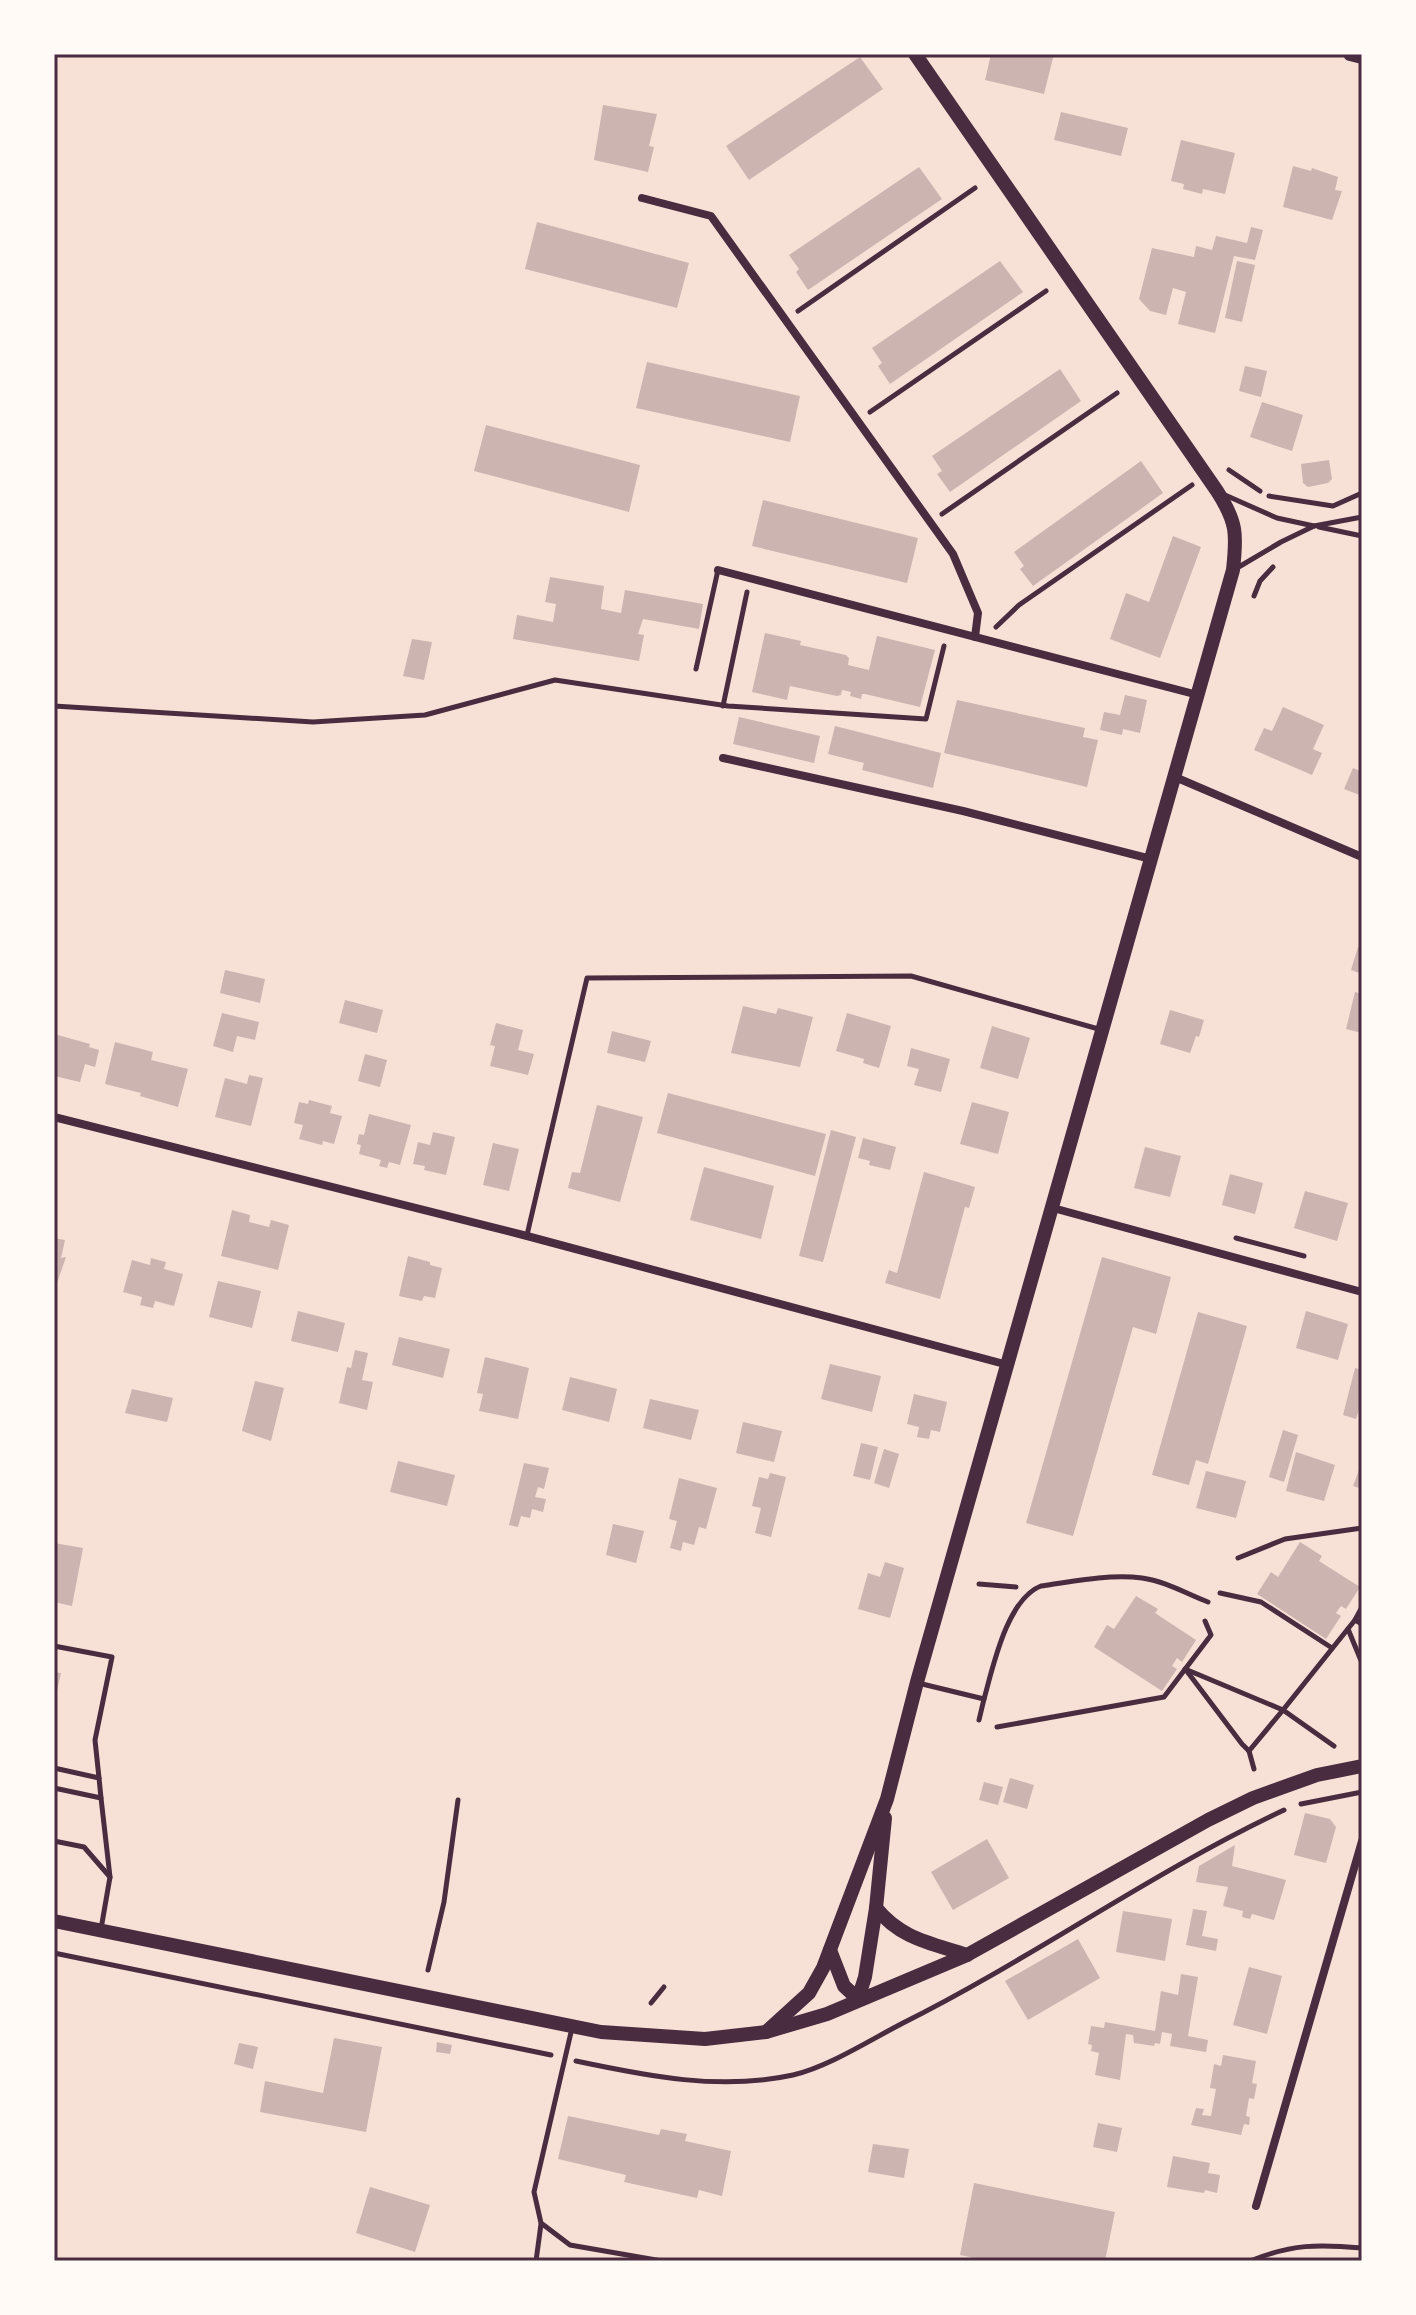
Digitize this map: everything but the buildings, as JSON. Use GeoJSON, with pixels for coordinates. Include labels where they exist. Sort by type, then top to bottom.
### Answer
{"type":"FeatureCollection","features":[{"type":"Feature","properties":{"kind":"street"},"geometry":{"type":"LineString","coordinates":[[766,2032],[809,1993],[830,1950],[887,1799],[917,1682],[1233,570],[1237,536],[1233,515],[1217,491],[915,54]]}},
{"type":"Feature","properties":{"kind":"street"},"geometry":{"type":"LineString","coordinates":[[923,54],[929,75]]}},
{"type":"Feature","properties":{"kind":"street"},"geometry":{"type":"LineString","coordinates":[[1350,54],[1362,57]]}},
{"type":"Feature","properties":{"kind":"street"},"geometry":{"type":"LineString","coordinates":[[642,198],[711,216],[953,554],[978,613],[975,637]]}},
{"type":"Feature","properties":{"kind":"street"},"geometry":{"type":"LineString","coordinates":[[718,570],[1198,695]]}},
{"type":"Feature","properties":{"kind":"street"},"geometry":{"type":"LineString","coordinates":[[723,758],[963,811],[1151,859]]}},
{"type":"Feature","properties":{"kind":"street"},"geometry":{"type":"LineString","coordinates":[[1175,777],[1362,857]]}},
{"type":"Feature","properties":{"kind":"street"},"geometry":{"type":"LineString","coordinates":[[54,1117],[527,1236],[1008,1365]]}},
{"type":"Feature","properties":{"kind":"street"},"geometry":{"type":"LineString","coordinates":[[1053,1208],[1362,1292]]}},
{"type":"Feature","properties":{"kind":"street"},"geometry":{"type":"LineString","coordinates":[[54,1921],[601,2032],[705,2039],[766,2032],[827,2014],[967,1955],[1253,1798],[1317,1775],[1362,1766]]}},
{"type":"Feature","properties":{"kind":"street"},"geometry":{"type":"LineString","coordinates":[[858,1999],[865,1977],[876,1908],[887,1799]]}},
{"type":"Feature","properties":{"kind":"street"},"geometry":{"type":"LineString","coordinates":[[1256,2206],[1362,1841]]}},
{"type":"Feature","properties":{"kind":"street"},"geometry":{"type":"LineString","coordinates":[[876,1908],[892,1926],[913,1938],[967,1955]]}},
{"type":"Feature","properties":{"kind":"street"},"geometry":{"type":"LineString","coordinates":[[830,1950],[844,1986],[858,1999]]}},
{"type":"Feature","properties":{"kind":"lane"},"geometry":{"type":"LineString","coordinates":[[1217,491],[1277,518],[1362,536]]}},
{"type":"Feature","properties":{"kind":"lane"},"geometry":{"type":"LineString","coordinates":[[1233,570],[1314,526],[1362,517]]}},
{"type":"Feature","properties":{"kind":"lane"},"geometry":{"type":"LineString","coordinates":[[696,669],[718,570]]}},
{"type":"Feature","properties":{"kind":"lane"},"geometry":{"type":"LineString","coordinates":[[527,1236],[587,978],[911,976],[1103,1030]]}},
{"type":"Feature","properties":{"kind":"lane"},"geometry":{"type":"LineString","coordinates":[[979,1720],[1012,1617],[1033,1589],[1067,1582],[1143,1578],[1208,1602]]}},
{"type":"Feature","properties":{"kind":"lane"},"geometry":{"type":"LineString","coordinates":[[54,1646],[112,1657],[95,1740],[110,1877],[100,1930]]}},
{"type":"Feature","properties":{"kind":"lane"},"geometry":{"type":"LineString","coordinates":[[917,1682],[984,1699]]}},
{"type":"Feature","properties":{"kind":"lane"},"geometry":{"type":"LineString","coordinates":[[54,1768],[99,1778]]}},
{"type":"Feature","properties":{"kind":"lane"},"geometry":{"type":"LineString","coordinates":[[54,1788],[101,1798]]}},
{"type":"Feature","properties":{"kind":"lane"},"geometry":{"type":"LineString","coordinates":[[54,1841],[84,1847],[110,1877]]}},
{"type":"Feature","properties":{"kind":"lane"},"geometry":{"type":"LineString","coordinates":[[536,2261],[541,2223],[534,2192],[573,2026]]}},
{"type":"Feature","properties":{"kind":"lane"},"geometry":{"type":"LineString","coordinates":[[541,2223],[570,2245],[662,2261]]}},
{"type":"Feature","properties":{"kind":"lane"},"geometry":{"type":"LineString","coordinates":[[1250,2261],[1275,2251],[1317,2244],[1362,2248]]}},
{"type":"Feature","properties":{"kind":"path"},"geometry":{"type":"LineString","coordinates":[[797,311],[975,188]]}},
{"type":"Feature","properties":{"kind":"path"},"geometry":{"type":"LineString","coordinates":[[870,413],[1046,291]]}},
{"type":"Feature","properties":{"kind":"path"},"geometry":{"type":"LineString","coordinates":[[941,515],[1117,393]]}},
{"type":"Feature","properties":{"kind":"path"},"geometry":{"type":"LineString","coordinates":[[1228,470],[1266,495],[1295,502],[1333,506],[1362,493]]}},
{"type":"Feature","properties":{"kind":"path"},"geometry":{"type":"LineString","coordinates":[[995,627],[1019,605],[1192,485]]}},
{"type":"Feature","properties":{"kind":"path"},"geometry":{"type":"LineString","coordinates":[[1254,596],[1268,570],[1281,560]]}},
{"type":"Feature","properties":{"kind":"path"},"geometry":{"type":"LineString","coordinates":[[723,706],[748,588]]}},
{"type":"Feature","properties":{"kind":"path"},"geometry":{"type":"LineString","coordinates":[[54,706],[313,722],[425,715],[555,680],[723,706],[926,719],[946,637]]}},
{"type":"Feature","properties":{"kind":"path"},"geometry":{"type":"LineString","coordinates":[[1238,1558],[1285,1539],[1362,1528]]}},
{"type":"Feature","properties":{"kind":"path"},"geometry":{"type":"LineString","coordinates":[[979,1584],[1033,1589]]}},
{"type":"Feature","properties":{"kind":"path"},"geometry":{"type":"LineString","coordinates":[[1219,1592],[1261,1602],[1332,1648]]}},
{"type":"Feature","properties":{"kind":"path"},"geometry":{"type":"LineString","coordinates":[[1249,1751],[1348,1629],[1362,1607]]}},
{"type":"Feature","properties":{"kind":"path"},"geometry":{"type":"LineString","coordinates":[[1355,1620],[1362,1624]]}},
{"type":"Feature","properties":{"kind":"path"},"geometry":{"type":"LineString","coordinates":[[997,1727],[1164,1697],[1211,1635],[1205,1621]]}},
{"type":"Feature","properties":{"kind":"path"},"geometry":{"type":"LineString","coordinates":[[1348,1629],[1362,1663]]}},
{"type":"Feature","properties":{"kind":"path"},"geometry":{"type":"LineString","coordinates":[[1185,1669],[1283,1710],[1334,1746]]}},
{"type":"Feature","properties":{"kind":"path"},"geometry":{"type":"LineString","coordinates":[[1185,1669],[1249,1751],[1254,1769]]}},
{"type":"Feature","properties":{"kind":"path"},"geometry":{"type":"LineString","coordinates":[[54,1953],[641,2075],[707,2081],[795,2075],[958,1996],[1228,1837],[1293,1806],[1362,1792]]}},
{"type":"Feature","properties":{"kind":"path"},"geometry":{"type":"LineString","coordinates":[[428,1970],[444,1902],[458,1800]]}},
{"type":"Feature","properties":{"kind":"path"},"geometry":{"type":"LineString","coordinates":[[651,2003],[664,1987]]}}]}
